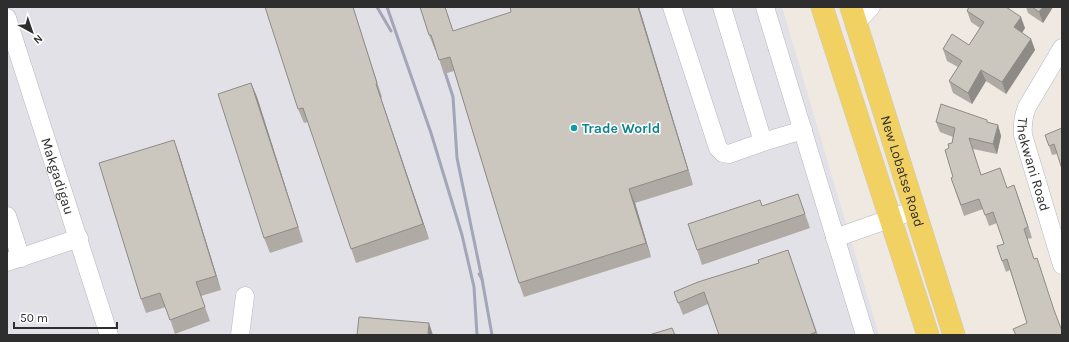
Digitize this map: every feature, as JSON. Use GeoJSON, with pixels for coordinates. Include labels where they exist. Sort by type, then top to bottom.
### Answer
{"type":"FeatureCollection","features":[{"type":"Feature","properties":{"kind":"main road"},"geometry":{"type":"LineString","coordinates":[[822,7],[928,335]]}},
{"type":"Feature","properties":{"kind":"main road"},"geometry":{"type":"LineString","coordinates":[[830,32],[853,15]]}},
{"type":"Feature","properties":{"kind":"main road","name":"New Lobatse Road"},"geometry":{"type":"LineString","coordinates":[[853,15],[954,335]]}},
{"type":"Feature","properties":{"kind":"street"},"geometry":{"type":"LineString","coordinates":[[672,7],[718,148],[723,153],[729,154],[802,130]]}},
{"type":"Feature","properties":{"kind":"street"},"geometry":{"type":"LineString","coordinates":[[722,7],[763,142]]}},
{"type":"Feature","properties":{"kind":"street"},"geometry":{"type":"LineString","coordinates":[[765,7],[865,335]]}},
{"type":"Feature","properties":{"kind":"street"},"geometry":{"type":"LineString","coordinates":[[853,15],[871,7]]}},
{"type":"Feature","properties":{"kind":"street","name":"Makgadigau"},"geometry":{"type":"LineString","coordinates":[[7,18],[109,335]]}},
{"type":"Feature","properties":{"kind":"street","name":"Thekwani Road"},"geometry":{"type":"LineString","coordinates":[[1062,48],[1027,107],[1022,125],[1023,135],[1062,265]]}},
{"type":"Feature","properties":{"kind":"street"},"geometry":{"type":"LineString","coordinates":[[835,238],[915,210]]}},
{"type":"Feature","properties":{"kind":"street"},"geometry":{"type":"LineString","coordinates":[[7,218],[14,260],[78,238]]}},
{"type":"Feature","properties":{"kind":"street"},"geometry":{"type":"LineString","coordinates":[[240,335],[244,296]]}},
{"type":"Feature","properties":{"kind":"shaded area"},"geometry":{"type":"Polygon","coordinates":[[[7,7],[782,7],[879,335],[7,335],[7,7]]]}},
{"type":"Feature","properties":{"kind":"building"},"geometry":{"type":"Polygon","coordinates":[[[265,7],[353,7],[377,83],[376,84],[423,224],[351,249],[303,108],[298,109],[265,7]]]}},
{"type":"Feature","properties":{"kind":"building","name":"Trade World"},"geometry":{"type":"Polygon","coordinates":[[[420,7],[445,7],[453,31],[511,12],[510,7],[638,7],[688,170],[629,189],[646,243],[519,283],[450,57],[439,60],[420,7]]]}},
{"type":"Feature","properties":{"kind":"building"},"geometry":{"type":"Polygon","coordinates":[[[969,7],[1006,7],[1021,17],[1014,27],[1031,39],[1002,82],[981,70],[968,93],[949,81],[962,61],[943,49],[952,34],[969,45],[984,22],[967,11],[969,7]]]}},
{"type":"Feature","properties":{"kind":"building"},"geometry":{"type":"Polygon","coordinates":[[[1032,7],[1043,7],[1039,12],[1032,7]]]}},
{"type":"Feature","properties":{"kind":"building"},"geometry":{"type":"Polygon","coordinates":[[[251,83],[298,227],[264,238],[218,94],[251,83]]]}},
{"type":"Feature","properties":{"kind":"building"},"geometry":{"type":"Polygon","coordinates":[[[941,104],[998,125],[993,144],[969,138],[981,175],[1000,168],[1007,188],[1014,185],[1028,227],[1024,229],[1034,259],[1037,258],[1062,331],[1062,335],[1016,335],[1013,329],[1027,323],[1007,259],[1002,261],[997,246],[1004,244],[993,212],[985,215],[979,199],[961,205],[951,178],[953,177],[945,150],[949,148],[948,144],[952,143],[955,128],[936,122],[941,104]]]}},
{"type":"Feature","properties":{"kind":"building"},"geometry":{"type":"Polygon","coordinates":[[[1062,128],[1062,169],[1054,144],[1049,146],[1045,135],[1062,128]]]}},
{"type":"Feature","properties":{"kind":"building"},"geometry":{"type":"Polygon","coordinates":[[[174,140],[216,276],[196,282],[205,307],[170,320],[160,293],[141,299],[99,163],[174,140]]]}},
{"type":"Feature","properties":{"kind":"building"},"geometry":{"type":"Polygon","coordinates":[[[798,194],[805,214],[697,250],[688,224],[760,200],[762,206],[798,194]]]}},
{"type":"Feature","properties":{"kind":"building"},"geometry":{"type":"Polygon","coordinates":[[[788,250],[816,332],[809,335],[719,335],[704,292],[678,303],[674,292],[698,282],[759,263],[758,260],[788,250]]]}},
{"type":"Feature","properties":{"kind":"building"},"geometry":{"type":"Polygon","coordinates":[[[359,317],[429,323],[428,335],[357,335],[359,317]]]}},
{"type":"Feature","properties":{"kind":"building"},"geometry":{"type":"Polygon","coordinates":[[[672,328],[675,335],[649,335],[672,328]]]}},
{"type":"Feature","properties":{"kind":"railway"},"geometry":{"type":"LineString","coordinates":[[377,7],[391,31]]}},
{"type":"Feature","properties":{"kind":"railway"},"geometry":{"type":"LineString","coordinates":[[387,7],[431,133],[462,235],[474,287],[477,335]]}},
{"type":"Feature","properties":{"kind":"railway"},"geometry":{"type":"LineString","coordinates":[[442,63],[453,97],[457,158],[482,279]]}},
{"type":"Feature","properties":{"kind":"railway"},"geometry":{"type":"LineString","coordinates":[[479,274],[482,279],[492,335]]}},
{"type":"Feature","properties":{"kind":"place","name":"Trade World"},"geometry":{"type":"Point","coordinates":[574,128]}}]}
